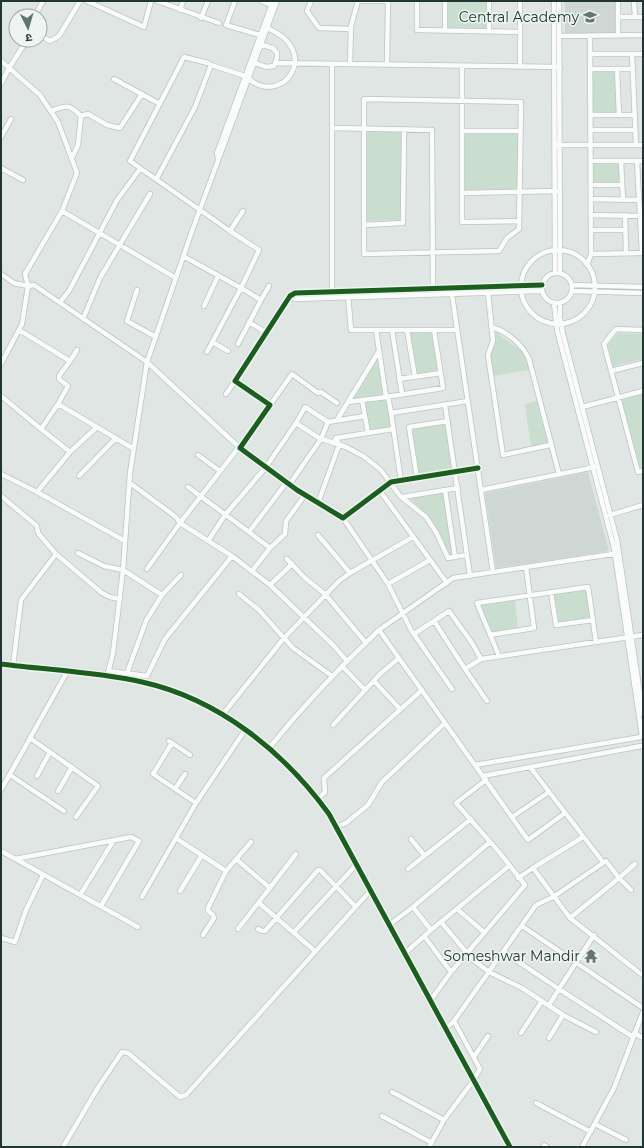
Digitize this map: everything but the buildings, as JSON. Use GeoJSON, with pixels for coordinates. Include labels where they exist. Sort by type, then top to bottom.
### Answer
{"type":"FeatureCollection","features":[{"type":"Feature","properties":{"kind":"street"},"geometry":{"type":"LineString","coordinates":[[48,40],[50,41],[59,36],[80,1]]}},
{"type":"Feature","properties":{"kind":"street"},"geometry":{"type":"LineString","coordinates":[[87,1],[144,27],[151,1]]}},
{"type":"Feature","properties":{"kind":"street"},"geometry":{"type":"LineString","coordinates":[[157,1],[218,23]]}},
{"type":"Feature","properties":{"kind":"street"},"geometry":{"type":"LineString","coordinates":[[180,10],[183,1]]}},
{"type":"Feature","properties":{"kind":"street"},"geometry":{"type":"LineString","coordinates":[[201,18],[208,1]]}},
{"type":"Feature","properties":{"kind":"street"},"geometry":{"type":"LineString","coordinates":[[235,1],[226,25],[260,35]]}},
{"type":"Feature","properties":{"kind":"street"},"geometry":{"type":"LineString","coordinates":[[259,44],[260,35],[272,3],[261,1]]}},
{"type":"Feature","properties":{"kind":"street"},"geometry":{"type":"LineString","coordinates":[[107,677],[113,653],[120,598],[130,483],[147,362],[218,159],[217,153],[277,1]]}},
{"type":"Feature","properties":{"kind":"street"},"geometry":{"type":"LineString","coordinates":[[311,1],[307,11],[320,28],[351,29]]}},
{"type":"Feature","properties":{"kind":"street"},"geometry":{"type":"LineString","coordinates":[[350,64],[351,29],[359,1],[388,1],[387,64]]}},
{"type":"Feature","properties":{"kind":"street"},"geometry":{"type":"LineString","coordinates":[[417,1],[417,30],[520,32]]}},
{"type":"Feature","properties":{"kind":"street"},"geometry":{"type":"LineString","coordinates":[[445,1],[445,30]]}},
{"type":"Feature","properties":{"kind":"street"},"geometry":{"type":"LineString","coordinates":[[489,1],[489,31]]}},
{"type":"Feature","properties":{"kind":"street"},"geometry":{"type":"LineString","coordinates":[[520,1],[520,66]]}},
{"type":"Feature","properties":{"kind":"street"},"geometry":{"type":"LineString","coordinates":[[554,1],[557,67],[557,272]]}},
{"type":"Feature","properties":{"kind":"street"},"geometry":{"type":"LineString","coordinates":[[557,67],[560,36],[560,1]]}},
{"type":"Feature","properties":{"kind":"street"},"geometry":{"type":"LineString","coordinates":[[618,1],[618,35]]}},
{"type":"Feature","properties":{"kind":"street"},"geometry":{"type":"LineString","coordinates":[[634,1],[634,17]]}},
{"type":"Feature","properties":{"kind":"street"},"geometry":{"type":"LineString","coordinates":[[618,17],[643,17]]}},
{"type":"Feature","properties":{"kind":"street"},"geometry":{"type":"LineString","coordinates":[[207,352],[241,288],[259,250],[230,231],[157,178],[140,169],[130,161],[184,57],[188,57],[247,78],[262,86],[270,87],[280,84],[290,78],[295,63],[292,47],[287,39],[280,33],[267,28]]}},
{"type":"Feature","properties":{"kind":"street"},"geometry":{"type":"LineString","coordinates":[[560,36],[643,35]]}},
{"type":"Feature","properties":{"kind":"street"},"geometry":{"type":"LineString","coordinates":[[587,265],[591,254],[590,36]]}},
{"type":"Feature","properties":{"kind":"street"},"geometry":{"type":"LineString","coordinates":[[259,44],[273,48],[277,53],[276,63]]}},
{"type":"Feature","properties":{"kind":"street"},"geometry":{"type":"LineString","coordinates":[[1,84],[22,48]]}},
{"type":"Feature","properties":{"kind":"street"},"geometry":{"type":"LineString","coordinates":[[590,54],[643,54]]}},
{"type":"Feature","properties":{"kind":"street"},"geometry":{"type":"LineString","coordinates":[[632,54],[636,145]]}},
{"type":"Feature","properties":{"kind":"street"},"geometry":{"type":"LineString","coordinates":[[1,61],[40,95],[51,111],[58,122],[77,173],[62,211],[25,274],[28,286],[22,324],[1,364]]}},
{"type":"Feature","properties":{"kind":"street"},"geometry":{"type":"LineString","coordinates":[[253,62],[266,67],[274,66],[276,63],[295,63],[557,67]]}},
{"type":"Feature","properties":{"kind":"street"},"geometry":{"type":"LineString","coordinates":[[332,64],[332,298]]}},
{"type":"Feature","properties":{"kind":"street"},"geometry":{"type":"LineString","coordinates":[[157,178],[195,107],[211,65]]}},
{"type":"Feature","properties":{"kind":"street"},"geometry":{"type":"LineString","coordinates":[[462,66],[462,222],[519,221]]}},
{"type":"Feature","properties":{"kind":"street"},"geometry":{"type":"LineString","coordinates":[[590,69],[632,69]]}},
{"type":"Feature","properties":{"kind":"street"},"geometry":{"type":"LineString","coordinates":[[617,69],[619,115]]}},
{"type":"Feature","properties":{"kind":"street"},"geometry":{"type":"LineString","coordinates":[[114,78],[160,104]]}},
{"type":"Feature","properties":{"kind":"street"},"geometry":{"type":"LineString","coordinates":[[81,116],[88,114],[107,125],[120,128],[142,94]]}},
{"type":"Feature","properties":{"kind":"street"},"geometry":{"type":"LineString","coordinates":[[364,99],[462,101],[521,102],[519,229],[507,238],[500,251],[364,254],[364,99]]}},
{"type":"Feature","properties":{"kind":"street"},"geometry":{"type":"LineString","coordinates":[[51,111],[63,106],[74,108],[81,116],[78,145],[72,158]]}},
{"type":"Feature","properties":{"kind":"street"},"geometry":{"type":"LineString","coordinates":[[590,115],[634,115]]}},
{"type":"Feature","properties":{"kind":"street"},"geometry":{"type":"LineString","coordinates":[[1,136],[11,119]]}},
{"type":"Feature","properties":{"kind":"street"},"geometry":{"type":"LineString","coordinates":[[332,128],[432,130],[433,288]]}},
{"type":"Feature","properties":{"kind":"street"},"geometry":{"type":"LineString","coordinates":[[364,225],[404,223],[404,129]]}},
{"type":"Feature","properties":{"kind":"street"},"geometry":{"type":"LineString","coordinates":[[591,130],[635,130]]}},
{"type":"Feature","properties":{"kind":"street"},"geometry":{"type":"LineString","coordinates":[[462,131],[520,131]]}},
{"type":"Feature","properties":{"kind":"street"},"geometry":{"type":"LineString","coordinates":[[557,145],[643,145]]}},
{"type":"Feature","properties":{"kind":"street"},"geometry":{"type":"LineString","coordinates":[[591,161],[643,161]]}},
{"type":"Feature","properties":{"kind":"street"},"geometry":{"type":"LineString","coordinates":[[621,161],[623,200]]}},
{"type":"Feature","properties":{"kind":"street"},"geometry":{"type":"LineString","coordinates":[[591,254],[642,253],[637,161]]}},
{"type":"Feature","properties":{"kind":"street"},"geometry":{"type":"LineString","coordinates":[[1,168],[23,180]]}},
{"type":"Feature","properties":{"kind":"street"},"geometry":{"type":"LineString","coordinates":[[60,302],[69,290],[117,200],[140,169]]}},
{"type":"Feature","properties":{"kind":"street"},"geometry":{"type":"LineString","coordinates":[[591,185],[622,185]]}},
{"type":"Feature","properties":{"kind":"street"},"geometry":{"type":"LineString","coordinates":[[462,193],[557,191]]}},
{"type":"Feature","properties":{"kind":"street"},"geometry":{"type":"LineString","coordinates":[[83,319],[100,278],[150,194]]}},
{"type":"Feature","properties":{"kind":"street"},"geometry":{"type":"LineString","coordinates":[[591,199],[639,200]]}},
{"type":"Feature","properties":{"kind":"street"},"geometry":{"type":"LineString","coordinates":[[62,211],[176,278]]}},
{"type":"Feature","properties":{"kind":"street"},"geometry":{"type":"LineString","coordinates":[[230,231],[243,211]]}},
{"type":"Feature","properties":{"kind":"street"},"geometry":{"type":"LineString","coordinates":[[591,215],[640,216]]}},
{"type":"Feature","properties":{"kind":"street"},"geometry":{"type":"LineString","coordinates":[[625,215],[626,253]]}},
{"type":"Feature","properties":{"kind":"street"},"geometry":{"type":"LineString","coordinates":[[591,230],[625,230]]}},
{"type":"Feature","properties":{"kind":"street"},"geometry":{"type":"LineString","coordinates":[[557,251],[577,256],[587,265],[592,271],[596,285],[590,306],[583,314],[575,320],[559,324],[540,320],[532,313],[524,301],[521,292],[523,276],[528,265],[545,253],[557,251]]}},
{"type":"Feature","properties":{"kind":"street"},"geometry":{"type":"LineString","coordinates":[[183,256],[261,300]]}},
{"type":"Feature","properties":{"kind":"street"},"geometry":{"type":"LineString","coordinates":[[557,272],[568,277],[572,285],[572,291],[568,298],[560,303],[554,303],[547,299],[542,291],[542,285],[546,277],[557,272]]}},
{"type":"Feature","properties":{"kind":"street"},"geometry":{"type":"LineString","coordinates":[[1,274],[14,282],[28,286],[34,285],[147,362],[239,447],[288,484],[343,518],[388,584],[414,634],[452,689]]}},
{"type":"Feature","properties":{"kind":"street"},"geometry":{"type":"LineString","coordinates":[[204,306],[218,276]]}},
{"type":"Feature","properties":{"kind":"street"},"geometry":{"type":"LineString","coordinates":[[226,394],[290,296],[295,293],[542,285]]}},
{"type":"Feature","properties":{"kind":"street"},"geometry":{"type":"LineString","coordinates":[[572,285],[643,287]]}},
{"type":"Feature","properties":{"kind":"street"},"geometry":{"type":"LineString","coordinates":[[238,344],[269,286]]}},
{"type":"Feature","properties":{"kind":"street"},"geometry":{"type":"LineString","coordinates":[[451,288],[493,572]]}},
{"type":"Feature","properties":{"kind":"street"},"geometry":{"type":"LineString","coordinates":[[137,290],[126,321],[156,337]]}},
{"type":"Feature","properties":{"kind":"street"},"geometry":{"type":"LineString","coordinates":[[347,291],[351,330],[457,330]]}},
{"type":"Feature","properties":{"kind":"street"},"geometry":{"type":"LineString","coordinates":[[290,296],[295,299],[542,291]]}},
{"type":"Feature","properties":{"kind":"street"},"geometry":{"type":"LineString","coordinates":[[572,291],[643,293]]}},
{"type":"Feature","properties":{"kind":"street"},"geometry":{"type":"LineString","coordinates":[[488,293],[493,341],[488,356],[503,455],[550,445]]}},
{"type":"Feature","properties":{"kind":"street"},"geometry":{"type":"LineString","coordinates":[[554,303],[617,553]]}},
{"type":"Feature","properties":{"kind":"street"},"geometry":{"type":"LineString","coordinates":[[430,1001],[451,972],[484,932],[525,886],[490,842],[456,803],[484,778],[530,767],[642,746],[639,742],[642,736],[617,553],[610,515],[595,467],[582,407],[559,324],[560,303]]}},
{"type":"Feature","properties":{"kind":"street"},"geometry":{"type":"LineString","coordinates":[[249,322],[267,333]]}},
{"type":"Feature","properties":{"kind":"street"},"geometry":{"type":"LineString","coordinates":[[491,327],[502,330],[525,350],[529,359],[558,474]]}},
{"type":"Feature","properties":{"kind":"street"},"geometry":{"type":"LineString","coordinates":[[643,330],[616,329],[604,344],[638,472],[643,471]]}},
{"type":"Feature","properties":{"kind":"street"},"geometry":{"type":"LineString","coordinates":[[19,330],[70,361]]}},
{"type":"Feature","properties":{"kind":"street"},"geometry":{"type":"LineString","coordinates":[[376,330],[401,480]]}},
{"type":"Feature","properties":{"kind":"street"},"geometry":{"type":"LineString","coordinates":[[392,330],[402,394]]}},
{"type":"Feature","properties":{"kind":"street"},"geometry":{"type":"LineString","coordinates":[[407,330],[415,377]]}},
{"type":"Feature","properties":{"kind":"street"},"geometry":{"type":"LineString","coordinates":[[348,402],[443,388],[434,330]]}},
{"type":"Feature","properties":{"kind":"street"},"geometry":{"type":"LineString","coordinates":[[212,342],[228,351]]}},
{"type":"Feature","properties":{"kind":"street"},"geometry":{"type":"LineString","coordinates":[[41,428],[58,404],[68,386],[59,379],[59,376],[77,350]]}},
{"type":"Feature","properties":{"kind":"street"},"geometry":{"type":"LineString","coordinates":[[338,420],[379,351]]}},
{"type":"Feature","properties":{"kind":"street"},"geometry":{"type":"LineString","coordinates":[[611,371],[643,362]]}},
{"type":"Feature","properties":{"kind":"street"},"geometry":{"type":"LineString","coordinates":[[399,379],[441,373]]}},
{"type":"Feature","properties":{"kind":"street"},"geometry":{"type":"LineString","coordinates":[[147,569],[292,374],[318,393],[321,392],[337,403]]}},
{"type":"Feature","properties":{"kind":"street"},"geometry":{"type":"LineString","coordinates":[[235,381],[270,405]]}},
{"type":"Feature","properties":{"kind":"street"},"geometry":{"type":"LineString","coordinates":[[582,407],[643,391]]}},
{"type":"Feature","properties":{"kind":"street"},"geometry":{"type":"LineString","coordinates":[[1,396],[70,452]]}},
{"type":"Feature","properties":{"kind":"street"},"geometry":{"type":"LineString","coordinates":[[362,400],[368,433]]}},
{"type":"Feature","properties":{"kind":"street"},"geometry":{"type":"LineString","coordinates":[[391,413],[468,401]]}},
{"type":"Feature","properties":{"kind":"street"},"geometry":{"type":"LineString","coordinates":[[58,404],[134,449]]}},
{"type":"Feature","properties":{"kind":"street"},"geometry":{"type":"LineString","coordinates":[[445,405],[470,576]]}},
{"type":"Feature","properties":{"kind":"street"},"geometry":{"type":"LineString","coordinates":[[208,541],[225,515],[266,467],[296,424],[305,407],[328,422],[365,416]]}},
{"type":"Feature","properties":{"kind":"street"},"geometry":{"type":"LineString","coordinates":[[417,478],[409,427],[448,421]]}},
{"type":"Feature","properties":{"kind":"street"},"geometry":{"type":"LineString","coordinates":[[249,532],[288,484],[321,438],[328,422]]}},
{"type":"Feature","properties":{"kind":"street"},"geometry":{"type":"LineString","coordinates":[[296,424],[321,438],[363,456],[381,470],[402,497],[426,518],[436,532],[448,558],[467,555]]}},
{"type":"Feature","properties":{"kind":"street"},"geometry":{"type":"LineString","coordinates":[[37,492],[70,452],[97,427]]}},
{"type":"Feature","properties":{"kind":"street"},"geometry":{"type":"LineString","coordinates":[[333,442],[336,438],[393,429]]}},
{"type":"Feature","properties":{"kind":"street"},"geometry":{"type":"LineString","coordinates":[[79,476],[116,438]]}},
{"type":"Feature","properties":{"kind":"street"},"geometry":{"type":"LineString","coordinates":[[318,503],[339,445],[336,438]]}},
{"type":"Feature","properties":{"kind":"street"},"geometry":{"type":"LineString","coordinates":[[198,455],[220,471]]}},
{"type":"Feature","properties":{"kind":"street"},"geometry":{"type":"LineString","coordinates":[[481,490],[595,467]]}},
{"type":"Feature","properties":{"kind":"street"},"geometry":{"type":"LineString","coordinates":[[343,518],[391,482],[478,468]]}},
{"type":"Feature","properties":{"kind":"street"},"geometry":{"type":"LineString","coordinates":[[1,474],[37,492],[125,541]]}},
{"type":"Feature","properties":{"kind":"street"},"geometry":{"type":"LineString","coordinates":[[130,483],[176,517],[180,523],[232,556],[270,585],[347,661]]}},
{"type":"Feature","properties":{"kind":"street"},"geometry":{"type":"LineString","coordinates":[[188,488],[270,548]]}},
{"type":"Feature","properties":{"kind":"street"},"geometry":{"type":"LineString","coordinates":[[402,497],[458,488]]}},
{"type":"Feature","properties":{"kind":"street"},"geometry":{"type":"LineString","coordinates":[[445,490],[455,557]]}},
{"type":"Feature","properties":{"kind":"street"},"geometry":{"type":"LineString","coordinates":[[380,491],[446,583]]}},
{"type":"Feature","properties":{"kind":"street"},"geometry":{"type":"LineString","coordinates":[[252,571],[270,548],[285,534],[286,521],[305,495]]}},
{"type":"Feature","properties":{"kind":"street"},"geometry":{"type":"LineString","coordinates":[[1,496],[38,526],[38,533],[56,554],[102,593],[110,597],[120,598]]}},
{"type":"Feature","properties":{"kind":"street"},"geometry":{"type":"LineString","coordinates":[[610,515],[643,505]]}},
{"type":"Feature","properties":{"kind":"street"},"geometry":{"type":"LineString","coordinates":[[318,535],[350,572]]}},
{"type":"Feature","properties":{"kind":"street"},"geometry":{"type":"LineString","coordinates":[[223,714],[284,638],[305,618],[325,594],[350,572],[413,537]]}},
{"type":"Feature","properties":{"kind":"street"},"geometry":{"type":"LineString","coordinates":[[78,553],[104,566],[123,570],[162,595]]}},
{"type":"Feature","properties":{"kind":"street"},"geometry":{"type":"LineString","coordinates":[[269,748],[298,712],[379,630],[453,578],[617,553]]}},
{"type":"Feature","properties":{"kind":"street"},"geometry":{"type":"LineString","coordinates":[[13,666],[21,600],[56,554]]}},
{"type":"Feature","properties":{"kind":"street"},"geometry":{"type":"LineString","coordinates":[[108,671],[147,676],[165,639],[232,556]]}},
{"type":"Feature","properties":{"kind":"street"},"geometry":{"type":"LineString","coordinates":[[287,559],[304,578],[325,594],[366,643]]}},
{"type":"Feature","properties":{"kind":"street"},"geometry":{"type":"LineString","coordinates":[[388,584],[430,560]]}},
{"type":"Feature","properties":{"kind":"street"},"geometry":{"type":"LineString","coordinates":[[270,585],[292,564]]}},
{"type":"Feature","properties":{"kind":"street"},"geometry":{"type":"LineString","coordinates":[[490,635],[534,628],[526,567]]}},
{"type":"Feature","properties":{"kind":"street"},"geometry":{"type":"LineString","coordinates":[[127,673],[146,621],[162,595],[181,575]]}},
{"type":"Feature","properties":{"kind":"street"},"geometry":{"type":"LineString","coordinates":[[499,656],[477,603],[588,587],[596,642]]}},
{"type":"Feature","properties":{"kind":"street"},"geometry":{"type":"LineString","coordinates":[[551,592],[556,625],[593,620]]}},
{"type":"Feature","properties":{"kind":"street"},"geometry":{"type":"LineString","coordinates":[[239,594],[259,610],[293,648],[332,676]]}},
{"type":"Feature","properties":{"kind":"street"},"geometry":{"type":"LineString","coordinates":[[414,634],[449,611],[481,659]]}},
{"type":"Feature","properties":{"kind":"street"},"geometry":{"type":"LineString","coordinates":[[434,621],[487,701]]}},
{"type":"Feature","properties":{"kind":"street"},"geometry":{"type":"LineString","coordinates":[[379,630],[528,840],[565,813]]}},
{"type":"Feature","properties":{"kind":"street"},"geometry":{"type":"LineString","coordinates":[[465,669],[481,659],[643,635]]}},
{"type":"Feature","properties":{"kind":"street"},"geometry":{"type":"LineString","coordinates":[[629,637],[643,714]]}},
{"type":"Feature","properties":{"kind":"street"},"geometry":{"type":"LineString","coordinates":[[333,725],[365,690],[399,658]]}},
{"type":"Feature","properties":{"kind":"street"},"geometry":{"type":"LineString","coordinates":[[1,664],[142,682],[185,695],[223,714],[269,748],[294,771],[318,799],[336,827],[445,1030],[510,1147]]}},
{"type":"Feature","properties":{"kind":"street"},"geometry":{"type":"LineString","coordinates":[[342,666],[365,690]]}},
{"type":"Feature","properties":{"kind":"street"},"geometry":{"type":"LineString","coordinates":[[1,790],[66,672]]}},
{"type":"Feature","properties":{"kind":"street"},"geometry":{"type":"LineString","coordinates":[[374,681],[400,709]]}},
{"type":"Feature","properties":{"kind":"street"},"geometry":{"type":"LineString","coordinates":[[318,799],[325,792],[324,778],[422,690]]}},
{"type":"Feature","properties":{"kind":"street"},"geometry":{"type":"LineString","coordinates":[[336,827],[346,823],[368,805],[382,782],[445,723]]}},
{"type":"Feature","properties":{"kind":"street"},"geometry":{"type":"LineString","coordinates":[[142,897],[177,839],[196,803],[245,730]]}},
{"type":"Feature","properties":{"kind":"street"},"geometry":{"type":"LineString","coordinates":[[475,764],[642,736]]}},
{"type":"Feature","properties":{"kind":"street"},"geometry":{"type":"LineString","coordinates":[[30,738],[98,786],[76,817]]}},
{"type":"Feature","properties":{"kind":"street"},"geometry":{"type":"LineString","coordinates":[[190,755],[170,742],[154,774],[196,803]]}},
{"type":"Feature","properties":{"kind":"street"},"geometry":{"type":"LineString","coordinates":[[37,776],[50,752]]}},
{"type":"Feature","properties":{"kind":"street"},"geometry":{"type":"LineString","coordinates":[[58,791],[72,767]]}},
{"type":"Feature","properties":{"kind":"street"},"geometry":{"type":"LineString","coordinates":[[530,767],[603,862],[606,861],[631,890]]}},
{"type":"Feature","properties":{"kind":"street"},"geometry":{"type":"LineString","coordinates":[[175,789],[185,774]]}},
{"type":"Feature","properties":{"kind":"street"},"geometry":{"type":"LineString","coordinates":[[10,775],[64,811]]}},
{"type":"Feature","properties":{"kind":"street"},"geometry":{"type":"LineString","coordinates":[[512,817],[549,792]]}},
{"type":"Feature","properties":{"kind":"street"},"geometry":{"type":"LineString","coordinates":[[408,869],[424,855],[471,820]]}},
{"type":"Feature","properties":{"kind":"street"},"geometry":{"type":"LineString","coordinates":[[15,859],[132,837],[139,841],[101,906]]}},
{"type":"Feature","properties":{"kind":"street"},"geometry":{"type":"LineString","coordinates":[[518,878],[583,837]]}},
{"type":"Feature","properties":{"kind":"street"},"geometry":{"type":"LineString","coordinates":[[177,839],[226,871]]}},
{"type":"Feature","properties":{"kind":"street"},"geometry":{"type":"LineString","coordinates":[[411,839],[424,855]]}},
{"type":"Feature","properties":{"kind":"street"},"geometry":{"type":"LineString","coordinates":[[80,895],[114,840]]}},
{"type":"Feature","properties":{"kind":"street"},"geometry":{"type":"LineString","coordinates":[[203,936],[214,918],[208,911],[208,908],[226,871],[251,842]]}},
{"type":"Feature","properties":{"kind":"street"},"geometry":{"type":"LineString","coordinates":[[389,925],[413,907],[490,842]]}},
{"type":"Feature","properties":{"kind":"street"},"geometry":{"type":"LineString","coordinates":[[1,851],[138,927]]}},
{"type":"Feature","properties":{"kind":"street"},"geometry":{"type":"LineString","coordinates":[[238,929],[296,854]]}},
{"type":"Feature","properties":{"kind":"street"},"geometry":{"type":"LineString","coordinates":[[180,891],[202,855]]}},
{"type":"Feature","properties":{"kind":"street"},"geometry":{"type":"LineString","coordinates":[[236,859],[270,888]]}},
{"type":"Feature","properties":{"kind":"street"},"geometry":{"type":"LineString","coordinates":[[445,1030],[454,1021],[536,905],[553,897],[603,862]]}},
{"type":"Feature","properties":{"kind":"street"},"geometry":{"type":"LineString","coordinates":[[570,918],[635,864]]}},
{"type":"Feature","properties":{"kind":"street"},"geometry":{"type":"LineString","coordinates":[[294,932],[356,865]]}},
{"type":"Feature","properties":{"kind":"street"},"geometry":{"type":"LineString","coordinates":[[404,954],[509,866]]}},
{"type":"Feature","properties":{"kind":"street"},"geometry":{"type":"LineString","coordinates":[[533,868],[570,918],[594,935],[641,974]]}},
{"type":"Feature","properties":{"kind":"street"},"geometry":{"type":"LineString","coordinates":[[258,929],[265,931],[318,870],[320,870],[355,906]]}},
{"type":"Feature","properties":{"kind":"street"},"geometry":{"type":"LineString","coordinates":[[1,938],[15,942],[26,910],[43,875]]}},
{"type":"Feature","properties":{"kind":"street"},"geometry":{"type":"LineString","coordinates":[[63,1147],[99,1086],[122,1052],[128,1053],[180,1096],[186,1095],[224,1055],[314,951],[370,891]]}},
{"type":"Feature","properties":{"kind":"street"},"geometry":{"type":"LineString","coordinates":[[259,903],[314,951]]}},
{"type":"Feature","properties":{"kind":"street"},"geometry":{"type":"LineString","coordinates":[[413,907],[431,930]]}},
{"type":"Feature","properties":{"kind":"street"},"geometry":{"type":"LineString","coordinates":[[457,909],[484,932]]}},
{"type":"Feature","properties":{"kind":"street"},"geometry":{"type":"LineString","coordinates":[[441,922],[467,953],[489,972],[522,988],[563,1014],[596,1032]]}},
{"type":"Feature","properties":{"kind":"street"},"geometry":{"type":"LineString","coordinates":[[522,926],[643,1008]]}},
{"type":"Feature","properties":{"kind":"street"},"geometry":{"type":"LineString","coordinates":[[549,1005],[594,935]]}},
{"type":"Feature","properties":{"kind":"street"},"geometry":{"type":"LineString","coordinates":[[424,936],[451,972]]}},
{"type":"Feature","properties":{"kind":"street"},"geometry":{"type":"LineString","coordinates":[[504,952],[559,989],[634,1035],[643,1038]]}},
{"type":"Feature","properties":{"kind":"street"},"geometry":{"type":"LineString","coordinates":[[522,1033],[542,1001]]}},
{"type":"Feature","properties":{"kind":"street"},"geometry":{"type":"LineString","coordinates":[[582,1147],[614,1088],[643,1012]]}},
{"type":"Feature","properties":{"kind":"street"},"geometry":{"type":"LineString","coordinates":[[549,1038],[563,1014]]}},
{"type":"Feature","properties":{"kind":"street"},"geometry":{"type":"LineString","coordinates":[[382,1116],[431,1145],[444,1120],[473,1081],[480,1068],[454,1021]]}},
{"type":"Feature","properties":{"kind":"street"},"geometry":{"type":"LineString","coordinates":[[474,1057],[488,1036]]}},
{"type":"Feature","properties":{"kind":"street"},"geometry":{"type":"LineString","coordinates":[[392,1092],[444,1120]]}},
{"type":"Feature","properties":{"kind":"street"},"geometry":{"type":"LineString","coordinates":[[536,1103],[591,1132]]}},
{"type":"Feature","properties":{"kind":"street"},"geometry":{"type":"LineString","coordinates":[[595,1124],[626,1140]]}},
{"type":"Feature","properties":{"kind":"shaded area","name":"Central Academy"},"geometry":{"type":"Polygon","coordinates":[[[565,1],[615,1],[616,33],[565,33],[565,1]]]}},
{"type":"Feature","properties":{"kind":"shaded area"},"geometry":{"type":"Polygon","coordinates":[[[588,472],[609,551],[496,568],[485,493],[588,472]]]}},
{"type":"Feature","properties":{"kind":"green space"},"geometry":{"type":"Polygon","coordinates":[[[448,1],[487,1],[486,28],[448,28],[448,1]]]}},
{"type":"Feature","properties":{"kind":"green space"},"geometry":{"type":"Polygon","coordinates":[[[593,71],[615,71],[617,113],[593,113],[593,71]]]}},
{"type":"Feature","properties":{"kind":"green space"},"geometry":{"type":"Polygon","coordinates":[[[367,131],[401,132],[401,220],[367,221],[367,131]]]}},
{"type":"Feature","properties":{"kind":"green space"},"geometry":{"type":"Polygon","coordinates":[[[464,133],[518,134],[517,189],[464,190],[464,133]]]}},
{"type":"Feature","properties":{"kind":"green space"},"geometry":{"type":"Polygon","coordinates":[[[593,162],[620,163],[621,184],[593,184],[593,162]]]}},
{"type":"Feature","properties":{"kind":"green space"},"geometry":{"type":"Polygon","coordinates":[[[432,332],[438,371],[417,375],[410,333],[432,332]]]}},
{"type":"Feature","properties":{"kind":"green space"},"geometry":{"type":"Polygon","coordinates":[[[496,332],[524,353],[529,370],[493,376],[490,355],[496,341],[496,332]]]}},
{"type":"Feature","properties":{"kind":"green space"},"geometry":{"type":"Polygon","coordinates":[[[618,333],[643,334],[643,359],[613,366],[608,344],[618,333]]]}},
{"type":"Feature","properties":{"kind":"green space"},"geometry":{"type":"Polygon","coordinates":[[[378,357],[383,395],[353,399],[378,357]]]}},
{"type":"Feature","properties":{"kind":"green space"},"geometry":{"type":"Polygon","coordinates":[[[642,394],[643,468],[639,469],[622,400],[642,394]]]}},
{"type":"Feature","properties":{"kind":"green space"},"geometry":{"type":"Polygon","coordinates":[[[387,398],[391,427],[369,430],[365,402],[387,398]]]}},
{"type":"Feature","properties":{"kind":"green space"},"geometry":{"type":"Polygon","coordinates":[[[537,401],[548,443],[531,447],[525,404],[537,401]]]}},
{"type":"Feature","properties":{"kind":"green space"},"geometry":{"type":"Polygon","coordinates":[[[445,424],[452,470],[419,475],[412,429],[445,424]]]}},
{"type":"Feature","properties":{"kind":"green space"},"geometry":{"type":"Polygon","coordinates":[[[443,492],[452,554],[448,554],[435,525],[409,497],[443,492]]]}},
{"type":"Feature","properties":{"kind":"green space"},"geometry":{"type":"Polygon","coordinates":[[[586,590],[591,619],[559,623],[554,594],[586,590]]]}},
{"type":"Feature","properties":{"kind":"green space"},"geometry":{"type":"Polygon","coordinates":[[[515,601],[518,629],[492,632],[481,605],[515,601]]]}},
{"type":"Feature","properties":{"kind":"cycle path"},"geometry":{"type":"LineString","coordinates":[[478,468],[391,482],[343,518],[297,490],[240,448],[270,405],[235,381],[290,296],[295,293],[542,285]]}},
{"type":"Feature","properties":{"kind":"cycle path"},"geometry":{"type":"LineString","coordinates":[[1,664],[108,676],[142,682],[170,690],[197,701],[223,715],[248,731],[270,749],[292,770],[329,814],[510,1147]]}},
{"type":"Feature","properties":{"kind":"place","name":"Central Academy"},"geometry":{"type":"Point","coordinates":[590,17]}},
{"type":"Feature","properties":{"kind":"place","name":"Someshwar Mandir"},"geometry":{"type":"Point","coordinates":[591,956]}}]}
